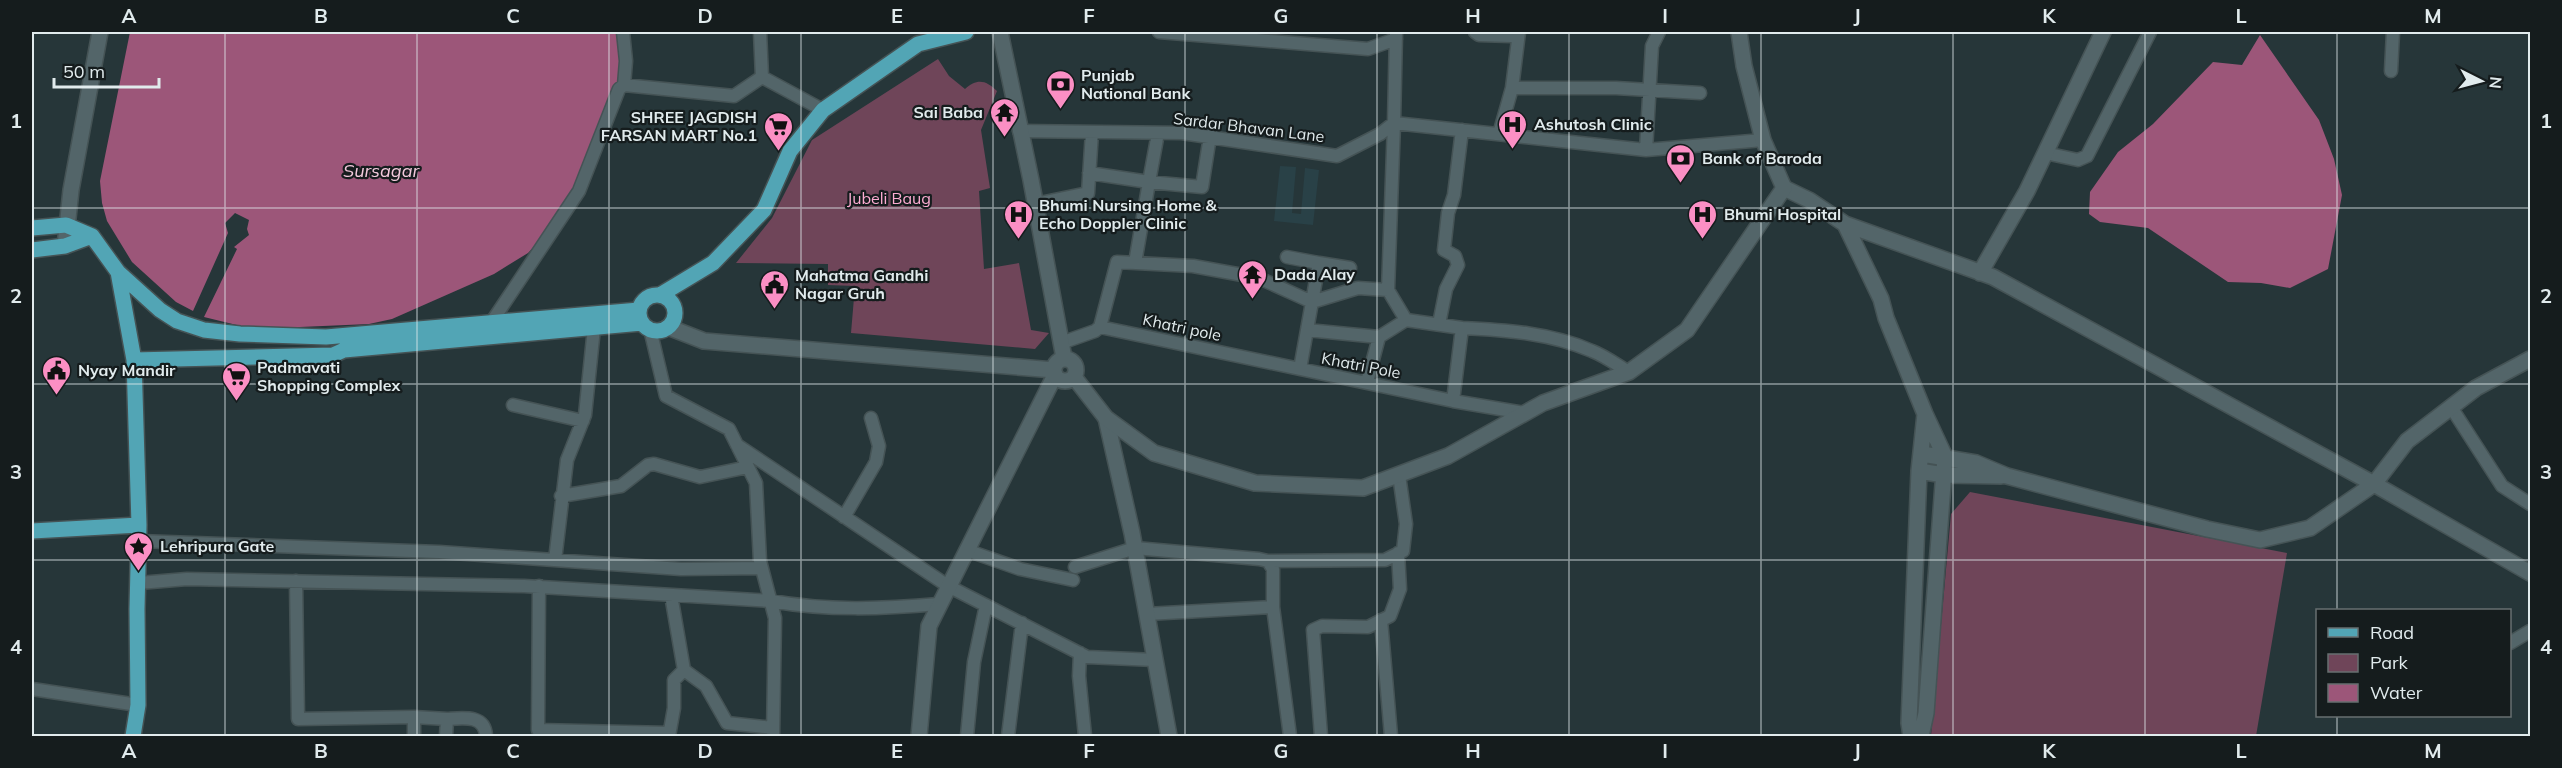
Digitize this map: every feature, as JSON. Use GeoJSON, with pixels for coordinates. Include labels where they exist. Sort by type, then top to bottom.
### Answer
{"type":"FeatureCollection","features":[{"type":"Feature","properties":{"kind":"main road"},"geometry":{"type":"LineString","coordinates":[[644,321],[641,305],[649,297],[660,295],[713,263],[764,210],[790,151],[823,110],[918,44],[928,32]]}},
{"type":"Feature","properties":{"kind":"main road"},"geometry":{"type":"LineString","coordinates":[[918,44],[966,32]]}},
{"type":"Feature","properties":{"kind":"main road"},"geometry":{"type":"LineString","coordinates":[[32,228],[66,225],[92,236],[118,272],[159,310],[183,324],[204,330],[240,334],[326,337],[491,323],[644,321],[660,330],[668,327],[674,317],[670,301],[660,295]]}},
{"type":"Feature","properties":{"kind":"main road"},"geometry":{"type":"LineString","coordinates":[[32,250],[65,246],[92,236]]}},
{"type":"Feature","properties":{"kind":"main road"},"geometry":{"type":"LineString","coordinates":[[118,272],[134,360],[140,541],[137,609],[138,705],[133,736]]}},
{"type":"Feature","properties":{"kind":"main road"},"geometry":{"type":"LineString","coordinates":[[134,360],[333,355],[344,350],[594,328],[644,321]]}},
{"type":"Feature","properties":{"kind":"main road"},"geometry":{"type":"LineString","coordinates":[[32,531],[139,525]]}},
{"type":"Feature","properties":{"kind":"street"},"geometry":{"type":"LineString","coordinates":[[65,246],[66,225],[100,32]]}},
{"type":"Feature","properties":{"kind":"street"},"geometry":{"type":"LineString","coordinates":[[491,323],[579,191],[620,89],[624,86],[626,50],[623,32]]}},
{"type":"Feature","properties":{"kind":"street"},"geometry":{"type":"LineString","coordinates":[[760,32],[762,76]]}},
{"type":"Feature","properties":{"kind":"street"},"geometry":{"type":"LineString","coordinates":[[919,736],[929,626],[1057,368],[1061,343],[1000,32]]}},
{"type":"Feature","properties":{"kind":"street"},"geometry":{"type":"LineString","coordinates":[[1159,32],[1368,49],[1396,35],[1388,290],[1406,320]]}},
{"type":"Feature","properties":{"kind":"street"},"geometry":{"type":"LineString","coordinates":[[1475,32],[1479,35],[1511,36],[1518,32]]}},
{"type":"Feature","properties":{"kind":"street"},"geometry":{"type":"LineString","coordinates":[[1499,134],[1512,88],[1518,32]]}},
{"type":"Feature","properties":{"kind":"street"},"geometry":{"type":"LineString","coordinates":[[1646,150],[1652,46],[1659,32]]}},
{"type":"Feature","properties":{"kind":"street"},"geometry":{"type":"LineString","coordinates":[[1739,32],[1744,66],[1763,140],[1784,188],[1809,200],[1845,224],[1993,277],[2374,484],[2530,573]]}},
{"type":"Feature","properties":{"kind":"street"},"geometry":{"type":"LineString","coordinates":[[1980,273],[2027,190],[2103,32]]}},
{"type":"Feature","properties":{"kind":"street"},"geometry":{"type":"LineString","coordinates":[[2045,153],[2078,160],[2087,156],[2150,32]]}},
{"type":"Feature","properties":{"kind":"street"},"geometry":{"type":"LineString","coordinates":[[2391,71],[2393,32]]}},
{"type":"Feature","properties":{"kind":"street"},"geometry":{"type":"LineString","coordinates":[[624,86],[734,96],[762,76]]}},
{"type":"Feature","properties":{"kind":"street"},"geometry":{"type":"LineString","coordinates":[[762,76],[823,110]]}},
{"type":"Feature","properties":{"kind":"street"},"geometry":{"type":"LineString","coordinates":[[1512,88],[1616,88],[1650,92],[1700,93]]}},
{"type":"Feature","properties":{"kind":"street"},"geometry":{"type":"LineString","coordinates":[[1394,123],[1646,150],[1763,140]]}},
{"type":"Feature","properties":{"kind":"street","name":"Sardar Bhavan Lane"},"geometry":{"type":"LineString","coordinates":[[1019,131],[1210,136],[1336,156],[1380,134],[1394,123]]}},
{"type":"Feature","properties":{"kind":"street"},"geometry":{"type":"LineString","coordinates":[[1439,324],[1446,289],[1458,265],[1455,256],[1444,250],[1462,130]]}},
{"type":"Feature","properties":{"kind":"street"},"geometry":{"type":"LineString","coordinates":[[1035,204],[1088,193],[1092,132]]}},
{"type":"Feature","properties":{"kind":"street"},"geometry":{"type":"LineString","coordinates":[[1135,263],[1158,133]]}},
{"type":"Feature","properties":{"kind":"street"},"geometry":{"type":"LineString","coordinates":[[1089,172],[1149,182],[1202,187],[1210,136]]}},
{"type":"Feature","properties":{"kind":"street"},"geometry":{"type":"LineString","coordinates":[[668,327],[704,342],[1057,368],[1072,361],[1075,364],[1074,377],[1106,418],[1154,453],[1255,483],[1363,488],[1448,456],[1543,403],[1629,372],[1687,330],[1784,188]]}},
{"type":"Feature","properties":{"kind":"street"},"geometry":{"type":"LineString","coordinates":[[1845,224],[1881,299],[1886,318],[1924,414],[1945,457],[1926,714],[1921,736]]}},
{"type":"Feature","properties":{"kind":"street"},"geometry":{"type":"LineString","coordinates":[[1287,257],[1350,268]]}},
{"type":"Feature","properties":{"kind":"street"},"geometry":{"type":"LineString","coordinates":[[1061,343],[1095,331],[1100,327],[1117,262],[1192,266],[1259,278],[1312,302],[1358,288],[1388,290]]}},
{"type":"Feature","properties":{"kind":"street","name":"Khatri Pole"},"geometry":{"type":"LineString","coordinates":[[1319,264],[1300,369],[1453,401],[1524,413]]}},
{"type":"Feature","properties":{"kind":"street"},"geometry":{"type":"LineString","coordinates":[[1307,330],[1379,337],[1406,320],[1516,331],[1568,342],[1594,351],[1629,372]]}},
{"type":"Feature","properties":{"kind":"street"},"geometry":{"type":"LineString","coordinates":[[644,321],[666,396],[729,429],[756,483],[762,568],[775,618],[773,732],[727,723],[706,686],[684,670],[671,595]]}},
{"type":"Feature","properties":{"kind":"street","name":"Khatri pole"},"geometry":{"type":"LineString","coordinates":[[1100,327],[1300,369]]}},
{"type":"Feature","properties":{"kind":"street"},"geometry":{"type":"LineString","coordinates":[[1453,401],[1462,327]]}},
{"type":"Feature","properties":{"kind":"street"},"geometry":{"type":"LineString","coordinates":[[555,560],[567,460],[585,415],[594,328]]}},
{"type":"Feature","properties":{"kind":"street"},"geometry":{"type":"LineString","coordinates":[[1367,382],[1379,337]]}},
{"type":"Feature","properties":{"kind":"street"},"geometry":{"type":"LineString","coordinates":[[1922,454],[1976,463],[2007,476],[2207,529],[2260,540],[2310,528],[2374,484],[2407,441],[2451,407],[2476,388],[2530,360]]}},
{"type":"Feature","properties":{"kind":"street"},"geometry":{"type":"LineString","coordinates":[[513,405],[583,421]]}},
{"type":"Feature","properties":{"kind":"street"},"geometry":{"type":"LineString","coordinates":[[2451,407],[2502,486],[2530,504]]}},
{"type":"Feature","properties":{"kind":"street"},"geometry":{"type":"LineString","coordinates":[[1911,736],[1909,723],[1919,471],[1924,414]]}},
{"type":"Feature","properties":{"kind":"street"},"geometry":{"type":"LineString","coordinates":[[844,517],[876,462],[879,446],[871,418]]}},
{"type":"Feature","properties":{"kind":"street"},"geometry":{"type":"LineString","coordinates":[[1106,418],[1135,548],[1168,736]]}},
{"type":"Feature","properties":{"kind":"street"},"geometry":{"type":"LineString","coordinates":[[737,445],[948,586],[1088,657],[1155,660]]}},
{"type":"Feature","properties":{"kind":"street"},"geometry":{"type":"LineString","coordinates":[[561,496],[621,486],[628,483],[648,465],[654,464],[700,477],[748,467]]}},
{"type":"Feature","properties":{"kind":"street"},"geometry":{"type":"LineString","coordinates":[[1919,471],[1944,475],[2007,476]]}},
{"type":"Feature","properties":{"kind":"street"},"geometry":{"type":"LineString","coordinates":[[1075,567],[1135,548],[1268,561],[1385,560],[1403,551],[1406,524],[1399,475]]}},
{"type":"Feature","properties":{"kind":"street"},"geometry":{"type":"LineString","coordinates":[[140,541],[439,552],[681,569],[762,568]]}},
{"type":"Feature","properties":{"kind":"street"},"geometry":{"type":"LineString","coordinates":[[966,550],[1020,569],[1073,580]]}},
{"type":"Feature","properties":{"kind":"street"},"geometry":{"type":"LineString","coordinates":[[1321,736],[1313,630],[1322,626],[1368,627],[1390,616],[1400,589],[1398,553]]}},
{"type":"Feature","properties":{"kind":"street"},"geometry":{"type":"LineString","coordinates":[[1268,561],[1273,569],[1273,607],[1290,736]]}},
{"type":"Feature","properties":{"kind":"street"},"geometry":{"type":"LineString","coordinates":[[139,583],[187,579],[539,586],[771,601],[798,606],[881,610],[939,604]]}},
{"type":"Feature","properties":{"kind":"street"},"geometry":{"type":"LineString","coordinates":[[296,581],[298,718],[447,719],[468,717],[476,719],[486,731],[486,736]]}},
{"type":"Feature","properties":{"kind":"street"},"geometry":{"type":"LineString","coordinates":[[539,586],[538,733],[669,735],[674,708],[674,680],[684,670]]}},
{"type":"Feature","properties":{"kind":"street"},"geometry":{"type":"LineString","coordinates":[[967,736],[974,662],[986,605]]}},
{"type":"Feature","properties":{"kind":"street"},"geometry":{"type":"LineString","coordinates":[[1147,614],[1273,607]]}},
{"type":"Feature","properties":{"kind":"street"},"geometry":{"type":"LineString","coordinates":[[1381,620],[1391,736]]}},
{"type":"Feature","properties":{"kind":"street"},"geometry":{"type":"LineString","coordinates":[[1008,736],[1022,623]]}},
{"type":"Feature","properties":{"kind":"street"},"geometry":{"type":"LineString","coordinates":[[2511,641],[2530,631]]}},
{"type":"Feature","properties":{"kind":"street"},"geometry":{"type":"LineString","coordinates":[[1080,653],[1079,676],[1086,736]]}},
{"type":"Feature","properties":{"kind":"street"},"geometry":{"type":"LineString","coordinates":[[32,689],[138,705]]}},
{"type":"Feature","properties":{"kind":"street"},"geometry":{"type":"LineString","coordinates":[[414,717],[414,736]]}},
{"type":"Feature","properties":{"kind":"street"},"geometry":{"type":"LineString","coordinates":[[446,736],[447,719]]}},
{"type":"Feature","properties":{"kind":"shaded area"},"geometry":{"type":"Polygon","coordinates":[[[1280,166],[1296,167],[1292,213],[1301,214],[1305,168],[1319,170],[1313,225],[1274,221],[1280,166]]]}},
{"type":"Feature","properties":{"kind":"green space","name":"Jubeli Baug"},"geometry":{"type":"Polygon","coordinates":[[[938,59],[949,76],[965,89],[974,83],[981,82],[989,84],[997,91],[981,130],[990,188],[979,191],[984,269],[1019,263],[1031,330],[1049,333],[1035,349],[851,333],[855,286],[828,285],[828,264],[736,263],[772,218],[812,140],[938,59]]]}},
{"type":"Feature","properties":{"kind":"green space"},"geometry":{"type":"Polygon","coordinates":[[[1970,492],[2287,553],[2256,736],[1931,736],[1951,514],[1970,492]]]}},
{"type":"Feature","properties":{"kind":"water","name":"Sursagar"},"geometry":{"type":"Polygon","coordinates":[[[130,32],[620,32],[622,85],[584,174],[559,220],[528,253],[494,274],[392,319],[369,324],[253,329],[204,317],[237,249],[234,247],[249,235],[247,229],[249,220],[235,213],[225,223],[228,233],[193,311],[176,302],[132,262],[107,221],[102,203],[100,181],[130,32]]]}},
{"type":"Feature","properties":{"kind":"water"},"geometry":{"type":"Polygon","coordinates":[[[2260,35],[2319,120],[2334,159],[2342,195],[2328,269],[2290,288],[2261,283],[2228,282],[2148,228],[2100,222],[2089,214],[2090,192],[2118,152],[2153,124],[2213,62],[2242,65],[2260,35]]]}},
{"type":"Feature","properties":{"kind":"place","name":"Punjab National Bank"},"geometry":{"type":"Point","coordinates":[1060,110]}},
{"type":"Feature","properties":{"kind":"place","name":"Sai Baba"},"geometry":{"type":"Point","coordinates":[1004,138]}},
{"type":"Feature","properties":{"kind":"place","name":"Ashutosh Clinic"},"geometry":{"type":"Point","coordinates":[1513,150]}},
{"type":"Feature","properties":{"kind":"place","name":"SHREE JAGDISH FARSAN MART No.1"},"geometry":{"type":"Point","coordinates":[778,152]}},
{"type":"Feature","properties":{"kind":"place","name":"Bank of Baroda"},"geometry":{"type":"Point","coordinates":[1681,184]}},
{"type":"Feature","properties":{"kind":"place","name":"Bhumi Nursing Home & Echo Doppler Clinic"},"geometry":{"type":"Point","coordinates":[1018,240]}},
{"type":"Feature","properties":{"kind":"place","name":"Bhumi Hospital"},"geometry":{"type":"Point","coordinates":[1703,240]}},
{"type":"Feature","properties":{"kind":"place","name":"Dada Alay"},"geometry":{"type":"Point","coordinates":[1253,300]}},
{"type":"Feature","properties":{"kind":"place","name":"Mahatma Gandhi Nagar Gruh"},"geometry":{"type":"Point","coordinates":[774,310]}},
{"type":"Feature","properties":{"kind":"place","name":"Nyay Mandir"},"geometry":{"type":"Point","coordinates":[57,396]}},
{"type":"Feature","properties":{"kind":"place","name":"Padmavati Shopping Complex"},"geometry":{"type":"Point","coordinates":[236,402]}},
{"type":"Feature","properties":{"kind":"place","name":"Lehripura Gate"},"geometry":{"type":"Point","coordinates":[139,572]}}]}
